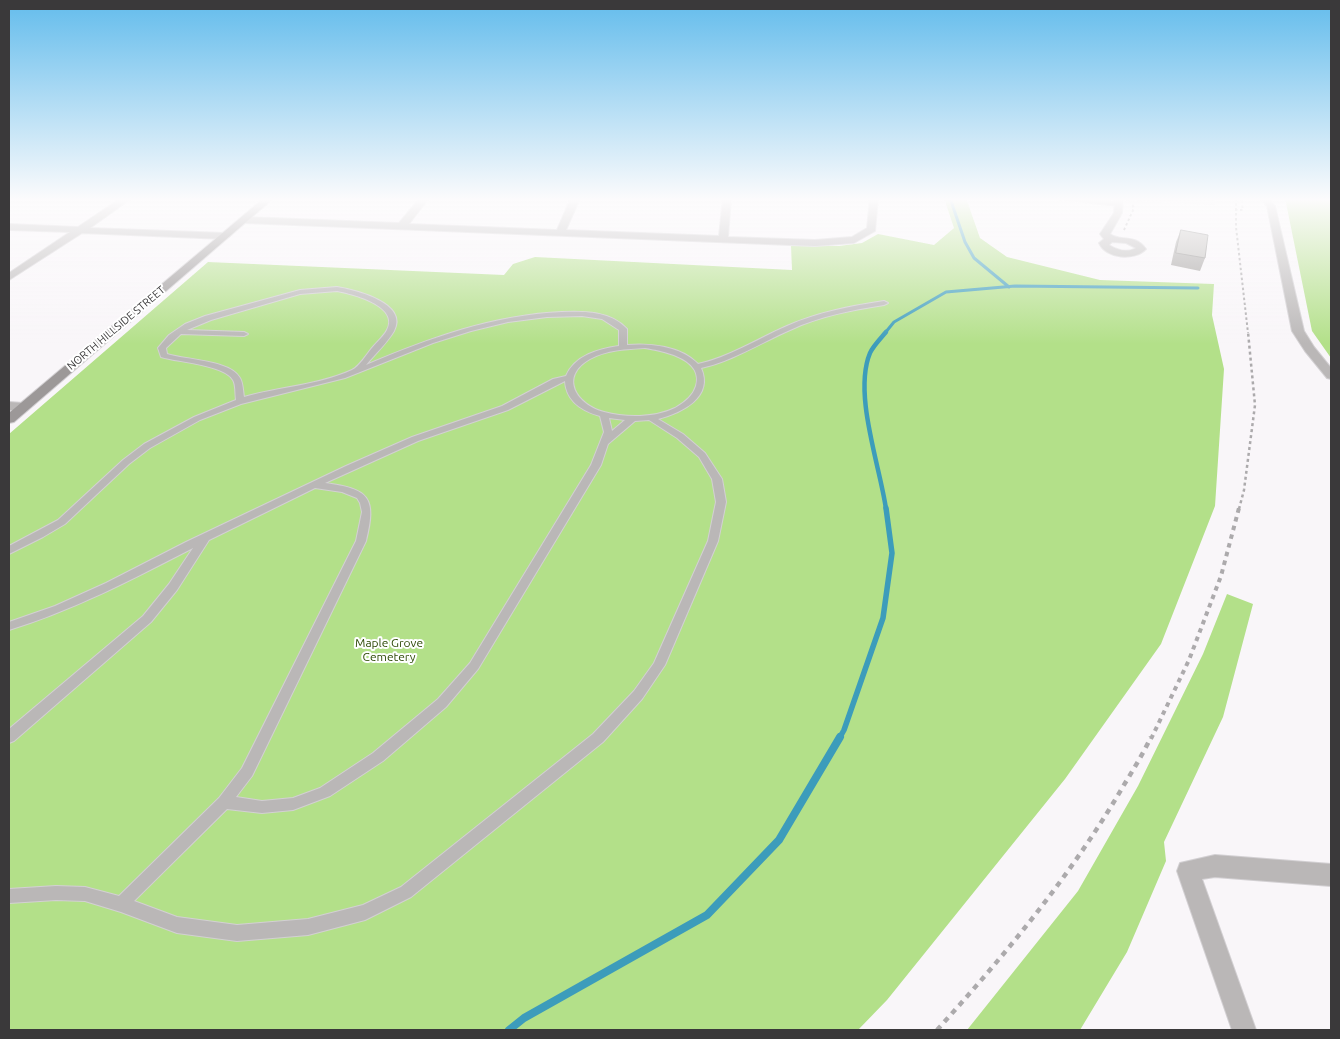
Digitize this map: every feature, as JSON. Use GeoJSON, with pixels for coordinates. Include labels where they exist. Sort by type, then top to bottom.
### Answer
{"type":"FeatureCollection","features":[{"type":"Feature","properties":{"kind":"main road","name":"NORTH HILLSIDE STREET"},"geometry":{"type":"LineString","coordinates":[[9,419],[214,246]]}},
{"type":"Feature","properties":{"kind":"street"},"geometry":{"type":"LineString","coordinates":[[9,277],[54,246]]}},
{"type":"Feature","properties":{"kind":"street"},"geometry":{"type":"LineString","coordinates":[[1280,246],[1298,332],[1309,349],[1331,375]]}},
{"type":"Feature","properties":{"kind":"street"},"geometry":{"type":"LineString","coordinates":[[9,406],[23,407]]}},
{"type":"Feature","properties":{"kind":"street"},"geometry":{"type":"LineString","coordinates":[[1244,1030],[1188,871],[1215,866],[1331,875]]}},
{"type":"Feature","properties":{"kind":"lane"},"geometry":{"type":"LineString","coordinates":[[241,402],[236,378],[227,371],[174,360],[164,355],[162,348],[180,332],[208,318],[300,292],[336,289],[352,292],[381,304],[391,313],[393,320],[390,330],[357,370]]}},
{"type":"Feature","properties":{"kind":"lane"},"geometry":{"type":"LineString","coordinates":[[696,366],[716,363],[734,356],[787,328],[811,318],[840,310],[884,303]]}},
{"type":"Feature","properties":{"kind":"lane"},"geometry":{"type":"LineString","coordinates":[[9,550],[43,534],[66,518],[120,466],[146,446],[177,429],[241,402],[312,385],[448,335],[521,318],[580,314],[603,317],[616,322],[623,329],[623,347]]}},
{"type":"Feature","properties":{"kind":"lane"},"geometry":{"type":"LineString","coordinates":[[180,332],[244,334]]}},
{"type":"Feature","properties":{"kind":"lane"},"geometry":{"type":"LineString","coordinates":[[645,346],[684,356],[696,366],[702,377],[700,389],[692,400],[678,410],[650,417],[632,419],[604,415],[580,404],[570,394],[568,382],[573,370],[585,359],[602,351],[623,347],[645,346]]}},
{"type":"Feature","properties":{"kind":"lane"},"geometry":{"type":"LineString","coordinates":[[9,626],[59,609],[102,590],[205,538],[415,439],[505,408],[556,382],[570,377]]}},
{"type":"Feature","properties":{"kind":"lane"},"geometry":{"type":"LineString","coordinates":[[224,802],[262,807],[293,804],[325,792],[378,757],[442,702],[474,666],[596,465],[608,432],[604,415]]}},
{"type":"Feature","properties":{"kind":"lane"},"geometry":{"type":"LineString","coordinates":[[9,896],[56,893],[85,894],[121,904],[177,925],[237,933],[308,927],[365,912],[406,892],[598,738],[638,695],[659,665],[713,541],[721,502],[717,479],[702,455],[680,436],[650,417]]}},
{"type":"Feature","properties":{"kind":"lane"},"geometry":{"type":"LineString","coordinates":[[605,443],[632,419]]}},
{"type":"Feature","properties":{"kind":"lane"},"geometry":{"type":"LineString","coordinates":[[121,904],[224,802],[246,772],[268,732],[361,541],[368,511],[362,497],[351,490],[315,485]]}},
{"type":"Feature","properties":{"kind":"lane"},"geometry":{"type":"LineString","coordinates":[[9,737],[147,619],[173,586],[205,538]]}},
{"type":"Feature","properties":{"kind":"path"},"geometry":{"type":"LineString","coordinates":[[937,1030],[1030,923],[1091,838],[1134,769],[1174,693],[1206,620],[1228,557],[1244,496],[1251,450],[1255,402],[1239,246]]}},
{"type":"Feature","properties":{"kind":"green space","name":"Maple Grove Cemetery"},"geometry":{"type":"Polygon","coordinates":[[[791,246],[992,246],[1007,257],[1100,280],[1214,284],[1212,315],[1224,369],[1215,506],[1161,644],[1065,779],[887,1000],[858,1030],[9,1030],[9,434],[208,262],[504,275],[513,264],[535,257],[792,270],[791,246]]]}},
{"type":"Feature","properties":{"kind":"green space"},"geometry":{"type":"Polygon","coordinates":[[[1295,246],[1331,246],[1331,358],[1312,331],[1295,246]]]}},
{"type":"Feature","properties":{"kind":"green space"},"geometry":{"type":"Polygon","coordinates":[[[1227,594],[1253,604],[1223,717],[1164,842],[1166,861],[1127,952],[1080,1030],[967,1030],[1078,891],[1138,786],[1203,654],[1227,594]]]}},
{"type":"Feature","properties":{"kind":"building"},"geometry":{"type":"Polygon","coordinates":[[[1177,246],[1207,246],[1205,258],[1176,253],[1177,246]]]}},
{"type":"Feature","properties":{"kind":"waterway"},"geometry":{"type":"LineString","coordinates":[[968,246],[974,258],[1008,287]]}},
{"type":"Feature","properties":{"kind":"waterway"},"geometry":{"type":"LineString","coordinates":[[885,333],[894,322],[946,292],[1008,287]]}},
{"type":"Feature","properties":{"kind":"waterway"},"geometry":{"type":"LineString","coordinates":[[1008,287],[1198,288]]}},
{"type":"Feature","properties":{"kind":"waterway"},"geometry":{"type":"LineString","coordinates":[[886,332],[870,353],[864,389],[869,430],[886,509]]}},
{"type":"Feature","properties":{"kind":"waterway"},"geometry":{"type":"LineString","coordinates":[[839,739],[844,730],[883,618],[892,553],[886,508]]}},
{"type":"Feature","properties":{"kind":"waterway"},"geometry":{"type":"LineString","coordinates":[[509,1030],[524,1018],[707,915],[779,840],[840,737]]}}]}
